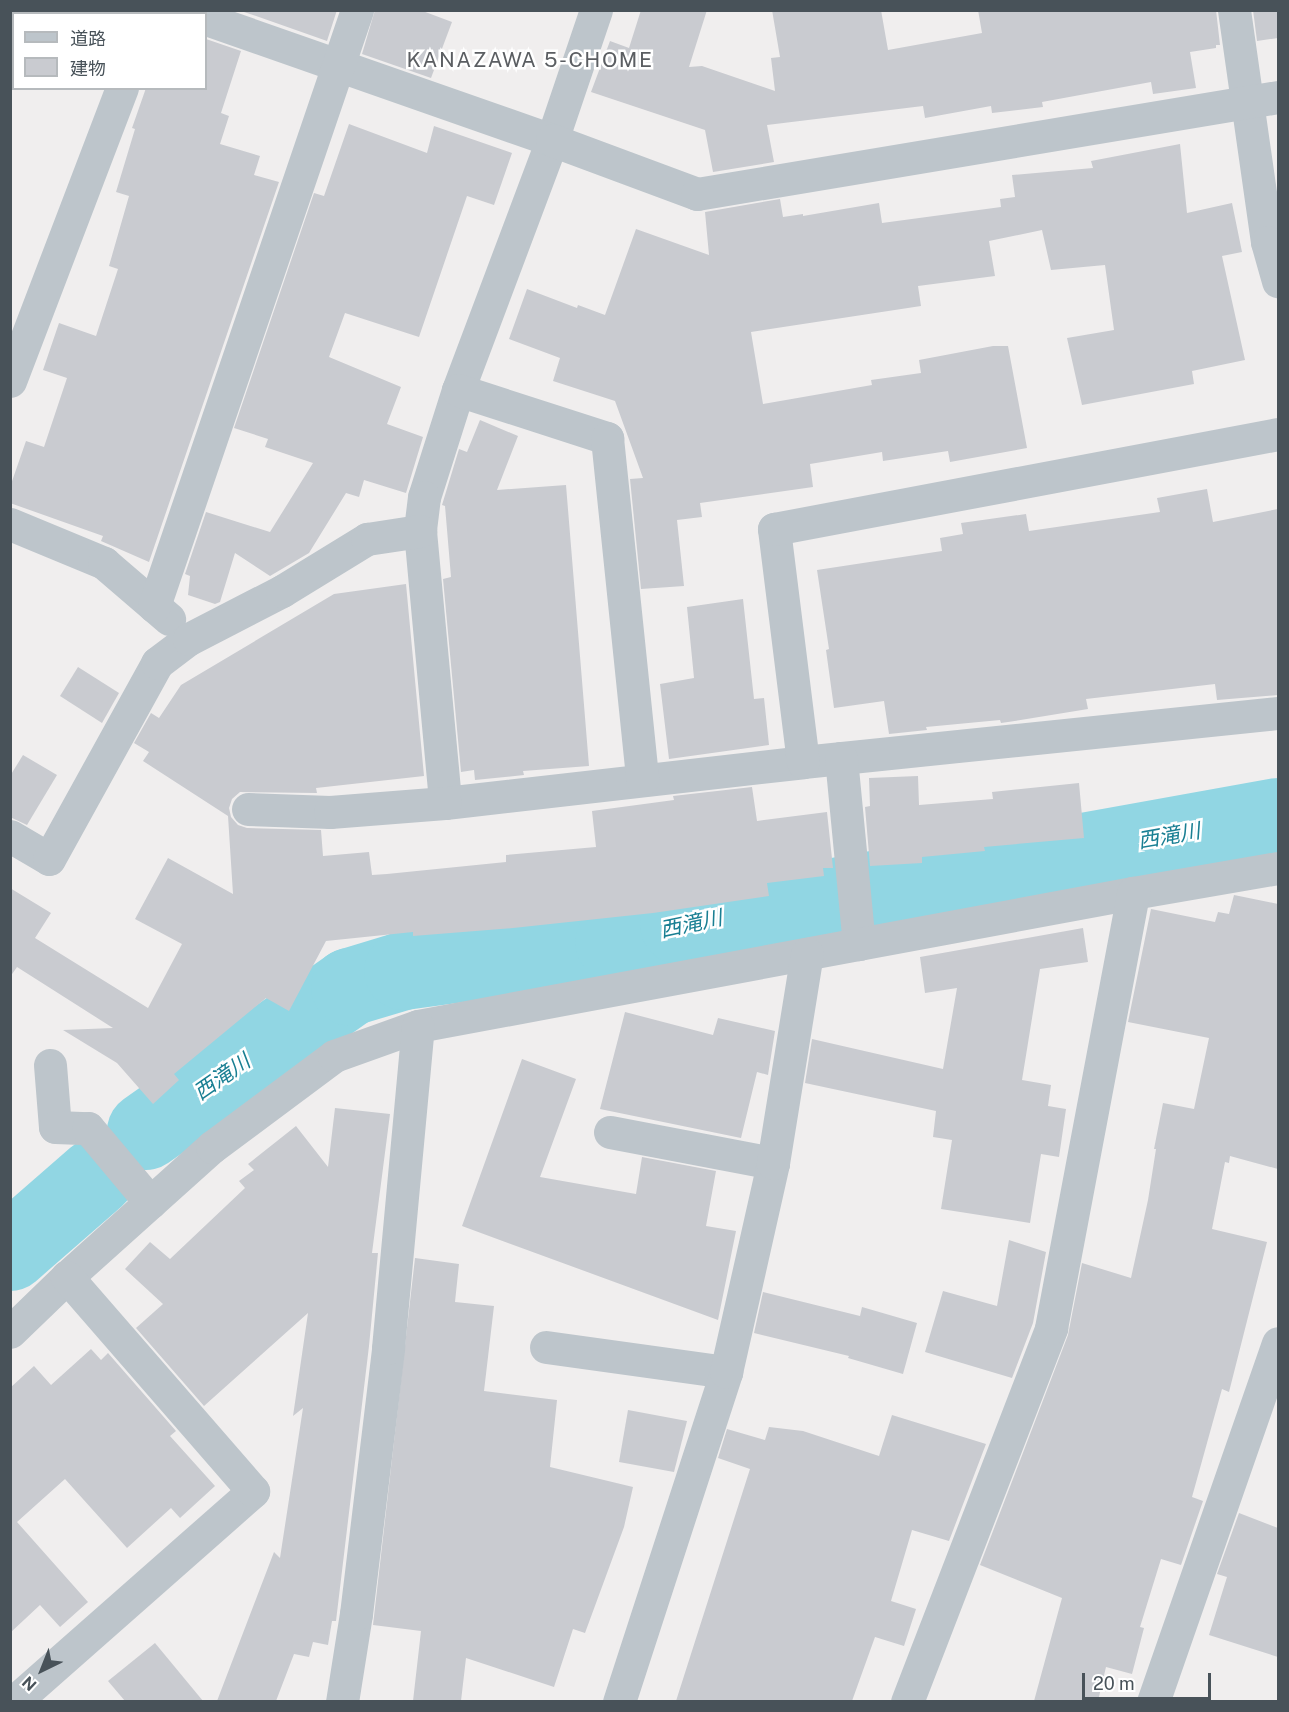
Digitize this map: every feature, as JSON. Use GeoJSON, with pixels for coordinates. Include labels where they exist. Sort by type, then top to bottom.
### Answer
{"type":"FeatureCollection","features":[{"type":"Feature","properties":{"kind":"street"},"geometry":{"type":"LineString","coordinates":[[154,606],[340,66],[357,10]]}},
{"type":"Feature","properties":{"kind":"street"},"geometry":{"type":"LineString","coordinates":[[444,803],[420,531],[424,497],[458,390],[552,140],[596,10]]}},
{"type":"Feature","properties":{"kind":"street"},"geometry":{"type":"LineString","coordinates":[[1234,10],[1263,100],[1267,242],[1278,281]]}},
{"type":"Feature","properties":{"kind":"street"},"geometry":{"type":"LineString","coordinates":[[207,19],[552,140],[697,194],[1263,100]]}},
{"type":"Feature","properties":{"kind":"street"},"geometry":{"type":"LineString","coordinates":[[10,381],[121,90]]}},
{"type":"Feature","properties":{"kind":"street"},"geometry":{"type":"LineString","coordinates":[[458,390],[607,438],[642,779]]}},
{"type":"Feature","properties":{"kind":"street"},"geometry":{"type":"LineString","coordinates":[[803,762],[774,529],[1278,434]]}},
{"type":"Feature","properties":{"kind":"street"},"geometry":{"type":"LineString","coordinates":[[10,524],[104,563],[189,639]]}},
{"type":"Feature","properties":{"kind":"street"},"geometry":{"type":"LineString","coordinates":[[10,836],[49,859],[157,663],[189,639],[282,591],[367,539],[420,531]]}},
{"type":"Feature","properties":{"kind":"street"},"geometry":{"type":"LineString","coordinates":[[248,809],[330,812],[444,803],[642,779],[1278,713]]}},
{"type":"Feature","properties":{"kind":"street"},"geometry":{"type":"LineString","coordinates":[[840,758],[858,929]]}},
{"type":"Feature","properties":{"kind":"street"},"geometry":{"type":"LineString","coordinates":[[10,1332],[67,1276],[212,1147],[334,1056],[418,1026],[807,954],[858,929],[1133,893],[1278,868]]}},
{"type":"Feature","properties":{"kind":"street"},"geometry":{"type":"LineString","coordinates":[[907,1701],[1051,1328],[1133,893]]}},
{"type":"Feature","properties":{"kind":"street"},"geometry":{"type":"LineString","coordinates":[[620,1701],[726,1372],[773,1163],[807,954]]}},
{"type":"Feature","properties":{"kind":"street"},"geometry":{"type":"LineString","coordinates":[[342,1701],[356,1614],[388,1347],[418,1026]]}},
{"type":"Feature","properties":{"kind":"street"},"geometry":{"type":"LineString","coordinates":[[50,1065],[55,1127],[88,1128],[150,1202]]}},
{"type":"Feature","properties":{"kind":"street"},"geometry":{"type":"LineString","coordinates":[[610,1132],[773,1163]]}},
{"type":"Feature","properties":{"kind":"street"},"geometry":{"type":"LineString","coordinates":[[15,1701],[253,1491],[67,1276]]}},
{"type":"Feature","properties":{"kind":"street"},"geometry":{"type":"LineString","coordinates":[[1153,1701],[1278,1343]]}},
{"type":"Feature","properties":{"kind":"street"},"geometry":{"type":"LineString","coordinates":[[546,1347],[726,1372]]}},
{"type":"Feature","properties":{"kind":"building"},"geometry":{"type":"Polygon","coordinates":[[[238,10],[337,10],[327,41],[238,10]]]}},
{"type":"Feature","properties":{"kind":"building"},"geometry":{"type":"Polygon","coordinates":[[[375,10],[420,10],[452,22],[431,78],[362,54],[375,10]]]}},
{"type":"Feature","properties":{"kind":"building"},"geometry":{"type":"Polygon","coordinates":[[[641,10],[707,10],[689,67],[702,66],[775,91],[771,58],[780,57],[772,10],[881,10],[888,50],[982,33],[978,10],[1216,10],[1220,45],[1216,45],[1216,48],[1190,52],[1196,88],[1153,94],[1151,82],[1042,102],[1043,107],[992,113],[991,106],[925,118],[923,106],[767,125],[774,162],[713,172],[705,130],[591,92],[610,41],[629,48],[641,10]]]}},
{"type":"Feature","properties":{"kind":"building"},"geometry":{"type":"Polygon","coordinates":[[[1253,10],[1278,10],[1278,38],[1257,41],[1253,10]]]}},
{"type":"Feature","properties":{"kind":"building"},"geometry":{"type":"Polygon","coordinates":[[[207,39],[241,51],[221,113],[229,116],[220,144],[260,156],[254,175],[279,182],[149,562],[101,541],[103,536],[10,503],[10,487],[26,441],[44,447],[67,378],[43,370],[59,323],[96,336],[118,269],[109,266],[129,196],[116,192],[135,129],[132,128],[145,90],[207,90],[207,39]]]}},
{"type":"Feature","properties":{"kind":"building"},"geometry":{"type":"Polygon","coordinates":[[[349,124],[427,153],[434,126],[512,153],[494,205],[467,196],[419,337],[345,313],[329,357],[401,387],[387,424],[423,437],[406,493],[364,480],[359,497],[346,493],[309,553],[270,576],[235,553],[220,602],[215,604],[188,595],[190,576],[185,574],[206,512],[270,532],[313,463],[265,447],[268,439],[234,428],[314,193],[324,196],[349,124]]]}},
{"type":"Feature","properties":{"kind":"building"},"geometry":{"type":"Polygon","coordinates":[[[1180,144],[1187,213],[1232,203],[1242,252],[1222,256],[1245,360],[1192,371],[1194,384],[1082,405],[1067,338],[1114,330],[1105,265],[1051,270],[1042,230],[989,241],[995,276],[918,286],[921,306],[751,332],[763,404],[872,385],[871,380],[921,373],[919,360],[993,346],[1008,346],[1027,448],[950,462],[948,451],[883,461],[882,452],[810,464],[813,487],[700,503],[702,517],[677,520],[684,586],[641,589],[630,479],[643,478],[615,401],[553,381],[560,358],[509,339],[527,289],[577,308],[578,305],[605,315],[636,229],[709,255],[705,212],[780,199],[783,217],[803,214],[803,216],[879,203],[882,223],[1001,207],[1000,199],[1015,197],[1012,175],[1093,168],[1091,161],[1180,144]]]}},
{"type":"Feature","properties":{"kind":"building"},"geometry":{"type":"Polygon","coordinates":[[[480,420],[518,436],[497,490],[566,485],[589,766],[523,771],[524,775],[475,780],[474,770],[461,772],[443,579],[451,577],[445,506],[442,505],[459,449],[467,452],[480,420]]]}},
{"type":"Feature","properties":{"kind":"building"},"geometry":{"type":"Polygon","coordinates":[[[1207,489],[1213,522],[1278,509],[1278,695],[1217,700],[1215,684],[1086,699],[1088,709],[1008,722],[1001,723],[1000,720],[926,727],[927,730],[889,734],[884,701],[834,708],[826,650],[829,649],[817,570],[942,551],[940,538],[963,534],[961,523],[1026,514],[1029,531],[1160,512],[1157,498],[1207,489]]]}},
{"type":"Feature","properties":{"kind":"building"},"geometry":{"type":"Polygon","coordinates":[[[406,584],[424,776],[316,788],[317,793],[240,792],[232,799],[229,808],[231,817],[238,825],[247,828],[321,830],[323,856],[369,852],[372,875],[387,874],[506,862],[506,855],[596,847],[592,811],[674,800],[673,796],[752,787],[757,821],[827,812],[833,868],[823,868],[824,876],[767,883],[769,896],[653,913],[513,928],[413,936],[413,932],[326,941],[289,1011],[266,998],[174,1074],[179,1080],[153,1104],[117,1063],[63,1030],[113,1028],[17,967],[10,977],[10,888],[51,913],[35,938],[148,1008],[182,944],[135,919],[168,858],[233,894],[228,816],[143,761],[149,752],[134,743],[151,713],[159,718],[181,685],[334,594],[406,584]]]}},
{"type":"Feature","properties":{"kind":"building"},"geometry":{"type":"Polygon","coordinates":[[[743,599],[754,699],[764,698],[769,745],[669,759],[660,684],[694,678],[687,607],[743,599]]]}},
{"type":"Feature","properties":{"kind":"building"},"geometry":{"type":"Polygon","coordinates":[[[78,667],[119,693],[102,723],[60,696],[78,667]]]}},
{"type":"Feature","properties":{"kind":"building"},"geometry":{"type":"Polygon","coordinates":[[[23,755],[57,775],[27,825],[10,817],[10,776],[23,755]]]}},
{"type":"Feature","properties":{"kind":"building"},"geometry":{"type":"Polygon","coordinates":[[[918,776],[919,805],[993,799],[992,792],[1079,783],[1084,838],[984,847],[985,851],[922,857],[922,863],[870,866],[865,807],[870,806],[869,778],[918,776]]]}},
{"type":"Feature","properties":{"kind":"building"},"geometry":{"type":"Polygon","coordinates":[[[1234,895],[1278,904],[1278,1169],[1230,1156],[1229,1163],[1225,1162],[1212,1229],[1267,1242],[1229,1392],[1222,1389],[1192,1497],[1203,1501],[1181,1565],[1161,1559],[1140,1627],[1144,1628],[1132,1674],[1106,1667],[1098,1701],[1034,1701],[1062,1598],[980,1565],[1068,1335],[1082,1263],[1131,1278],[1148,1200],[1156,1149],[1154,1149],[1163,1103],[1194,1109],[1209,1038],[1128,1022],[1151,909],[1215,922],[1218,912],[1229,914],[1234,895]]]}},
{"type":"Feature","properties":{"kind":"building"},"geometry":{"type":"Polygon","coordinates":[[[1083,928],[1088,962],[1040,969],[1022,1080],[1051,1085],[1048,1106],[1066,1109],[1059,1157],[1041,1154],[1030,1223],[941,1209],[952,1140],[933,1137],[936,1111],[805,1083],[812,1039],[943,1069],[957,988],[925,993],[920,957],[1083,928]]]}},
{"type":"Feature","properties":{"kind":"building"},"geometry":{"type":"Polygon","coordinates":[[[625,1012],[713,1035],[718,1018],[775,1031],[768,1075],[757,1072],[741,1138],[600,1109],[625,1012]]]}},
{"type":"Feature","properties":{"kind":"building"},"geometry":{"type":"Polygon","coordinates":[[[522,1059],[576,1079],[540,1177],[636,1194],[642,1157],[716,1171],[706,1226],[736,1231],[718,1320],[462,1226],[522,1059]]]}},
{"type":"Feature","properties":{"kind":"building"},"geometry":{"type":"Polygon","coordinates":[[[335,1108],[390,1114],[372,1253],[378,1253],[369,1346],[336,1621],[332,1621],[328,1645],[313,1642],[309,1657],[294,1654],[276,1701],[217,1701],[274,1552],[280,1558],[303,1408],[293,1416],[308,1313],[204,1406],[136,1328],[163,1304],[125,1269],[150,1242],[170,1259],[245,1188],[239,1181],[254,1170],[248,1164],[296,1126],[328,1167],[335,1108]]]}},
{"type":"Feature","properties":{"kind":"building"},"geometry":{"type":"Polygon","coordinates":[[[1009,1240],[1046,1252],[1033,1323],[1012,1378],[925,1352],[943,1291],[997,1306],[1009,1240]]]}},
{"type":"Feature","properties":{"kind":"building"},"geometry":{"type":"Polygon","coordinates":[[[415,1258],[459,1264],[455,1302],[494,1306],[484,1391],[557,1400],[550,1467],[633,1487],[624,1527],[585,1633],[573,1629],[554,1687],[466,1658],[461,1701],[413,1701],[421,1631],[373,1625],[415,1258]]]}},
{"type":"Feature","properties":{"kind":"building"},"geometry":{"type":"Polygon","coordinates":[[[763,1292],[860,1316],[862,1307],[917,1323],[903,1374],[848,1358],[849,1356],[754,1333],[763,1292]]]}},
{"type":"Feature","properties":{"kind":"building"},"geometry":{"type":"Polygon","coordinates":[[[91,1349],[101,1360],[108,1353],[176,1431],[170,1436],[215,1486],[180,1518],[171,1508],[127,1548],[65,1479],[17,1522],[88,1602],[60,1627],[40,1605],[10,1633],[10,1388],[34,1366],[51,1385],[91,1349]]]}},
{"type":"Feature","properties":{"kind":"building"},"geometry":{"type":"Polygon","coordinates":[[[628,1410],[687,1421],[674,1472],[619,1462],[628,1410]]]}},
{"type":"Feature","properties":{"kind":"building"},"geometry":{"type":"Polygon","coordinates":[[[892,1415],[986,1444],[949,1541],[912,1530],[891,1601],[916,1609],[904,1646],[875,1637],[852,1701],[676,1701],[750,1469],[718,1458],[727,1429],[765,1440],[769,1427],[803,1431],[879,1456],[892,1415]]]}},
{"type":"Feature","properties":{"kind":"building"},"geometry":{"type":"Polygon","coordinates":[[[1239,1513],[1278,1528],[1278,1657],[1209,1635],[1227,1577],[1217,1574],[1239,1513]]]}},
{"type":"Feature","properties":{"kind":"building"},"geometry":{"type":"Polygon","coordinates":[[[155,1643],[203,1701],[125,1701],[108,1681],[155,1643]]]}},
{"type":"Feature","properties":{"kind":"waterway","name":"西滝川"},"geometry":{"type":"LineString","coordinates":[[146,1131],[350,987],[403,971],[614,942],[679,925],[1278,817]]}},
{"type":"Feature","properties":{"kind":"waterway","name":"西滝川"},"geometry":{"type":"LineString","coordinates":[[10,1252],[96,1177]]}},
{"type":"Feature","properties":{"kind":"district","name":"KANAZAWA 5-CHOME"},"geometry":{"type":"Point","coordinates":[530,60]}}]}
